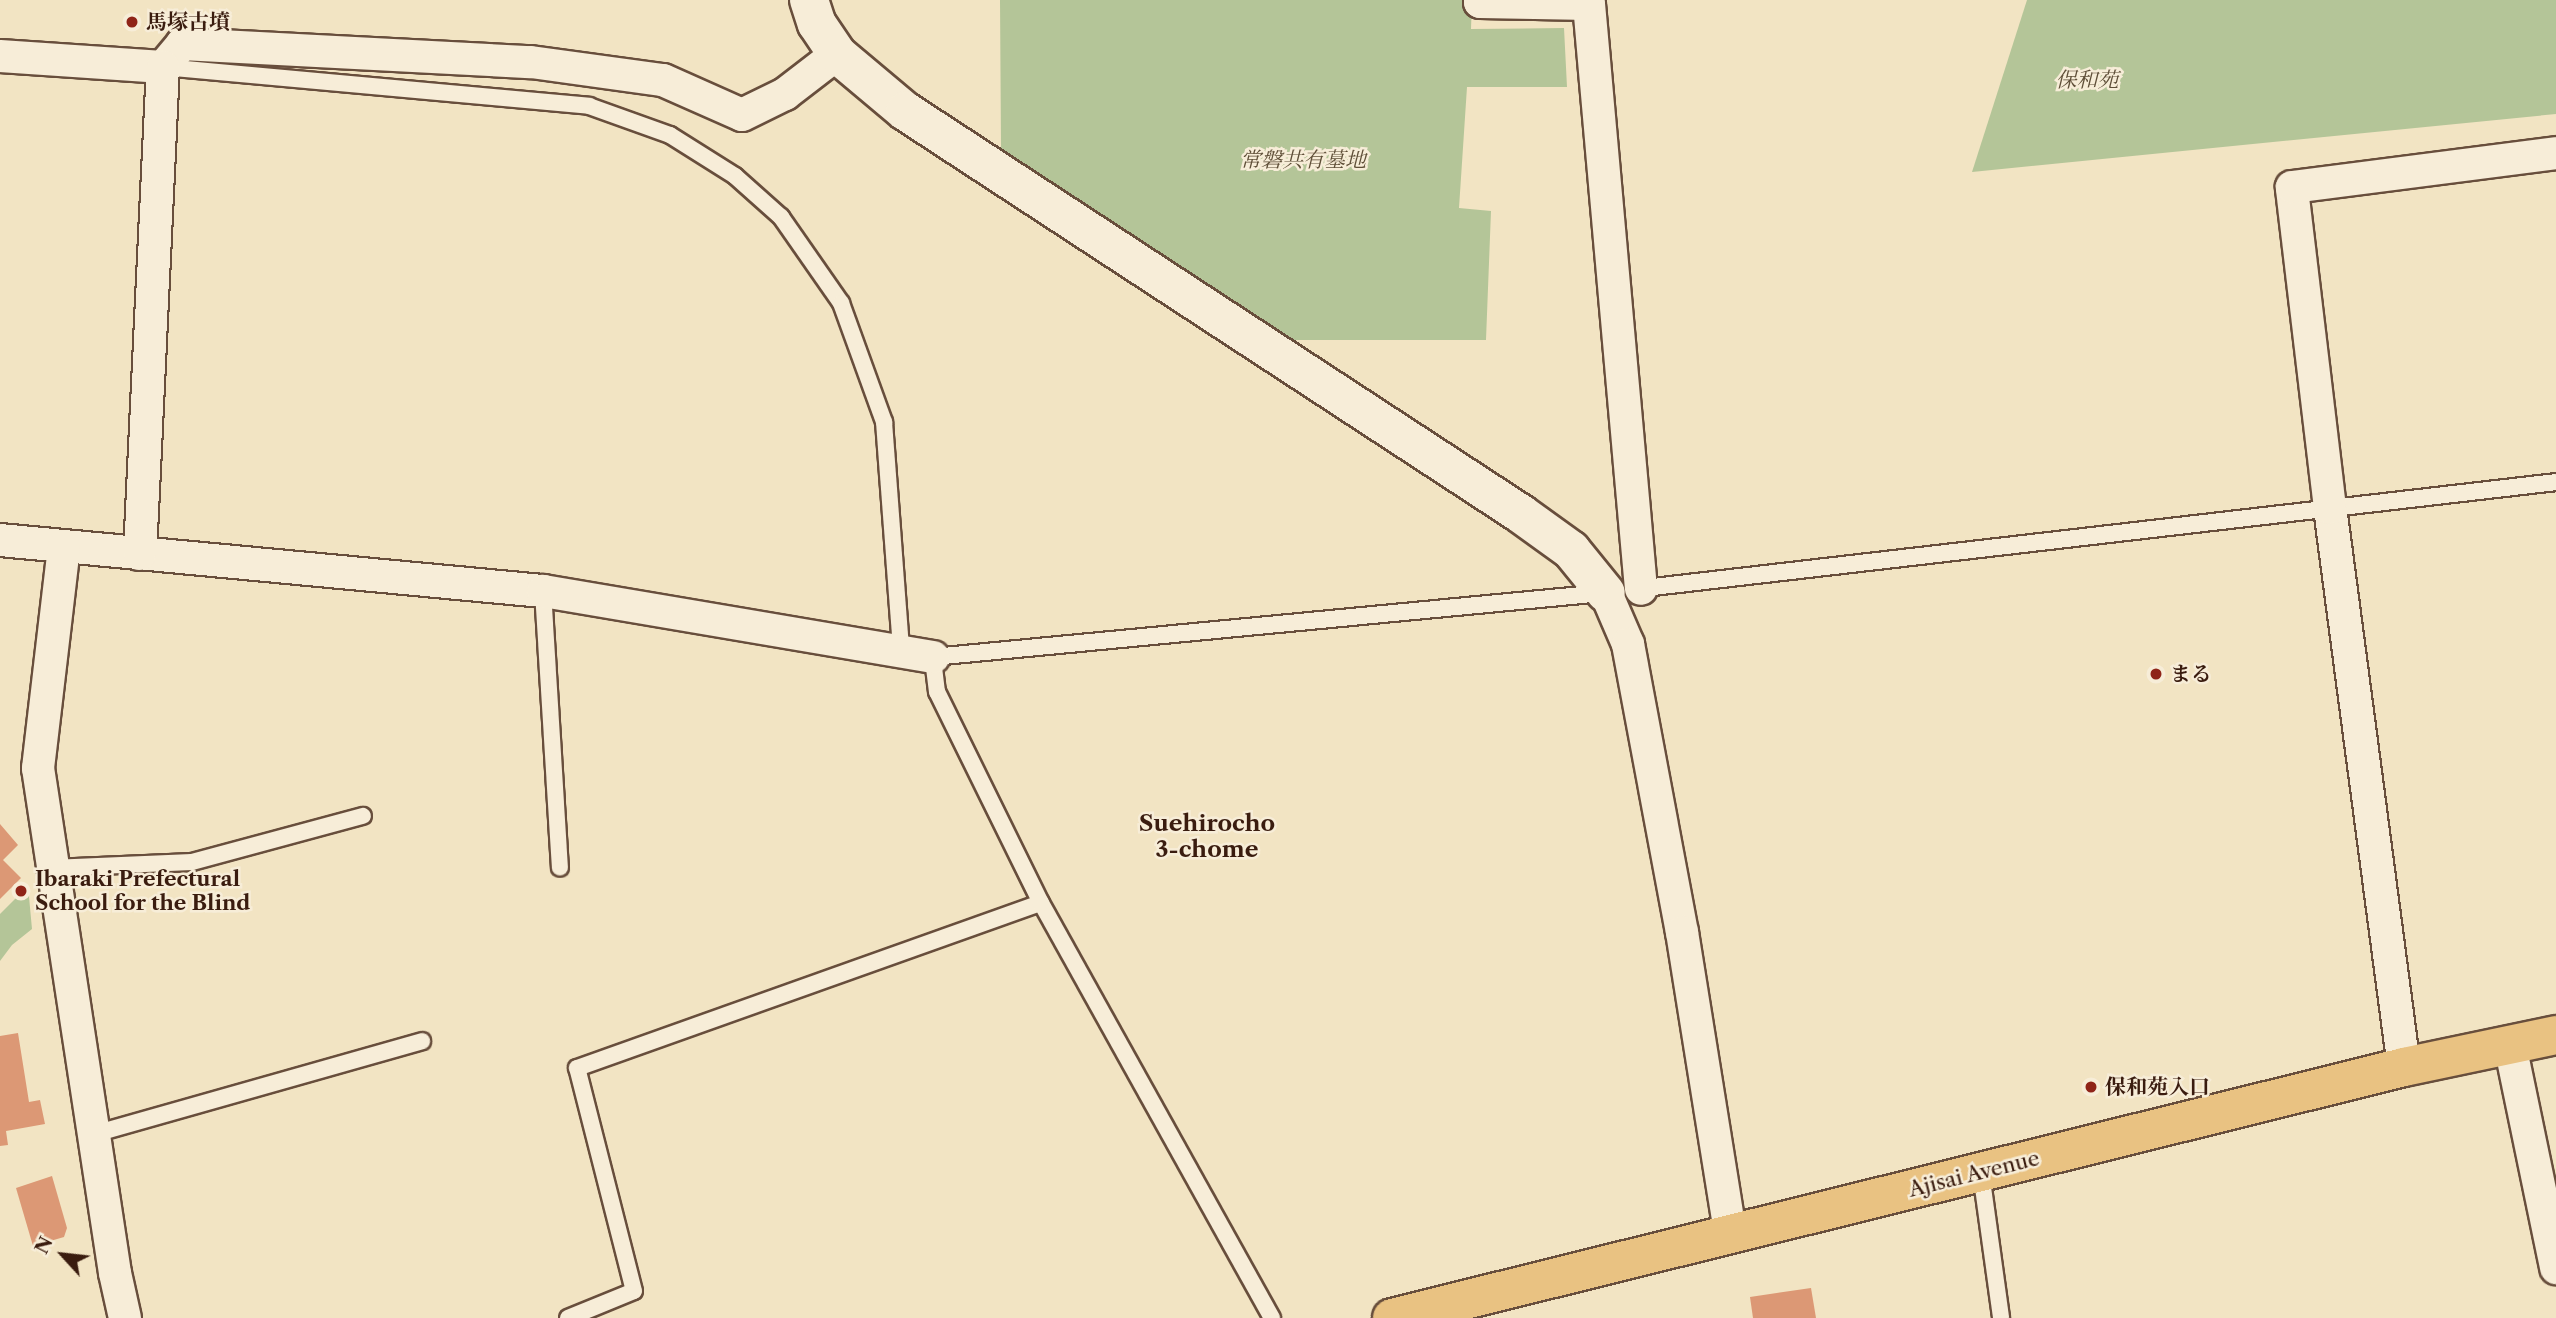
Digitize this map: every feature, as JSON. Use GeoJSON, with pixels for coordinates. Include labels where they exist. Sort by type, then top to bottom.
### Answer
{"type":"FeatureCollection","features":[{"type":"Feature","properties":{"kind":"highway","name":"Ajisai Avenue"},"geometry":{"type":"LineString","coordinates":[[1392,1318],[2404,1067],[2556,1035]]}},
{"type":"Feature","properties":{"kind":"street"},"geometry":{"type":"LineString","coordinates":[[809,0],[817,23],[837,54],[905,111],[1521,514],[1623,591]]}},
{"type":"Feature","properties":{"kind":"street"},"geometry":{"type":"LineString","coordinates":[[1480,0],[1590,4],[1628,644],[1682,932],[1730,1233]]}},
{"type":"Feature","properties":{"kind":"street"},"geometry":{"type":"LineString","coordinates":[[141,554],[163,67],[182,44],[530,62],[663,80],[742,115],[785,94],[837,54]]}},
{"type":"Feature","properties":{"kind":"street"},"geometry":{"type":"LineString","coordinates":[[0,56],[163,67]]}},
{"type":"Feature","properties":{"kind":"street"},"geometry":{"type":"LineString","coordinates":[[2404,1067],[2330,508],[2292,187],[2556,153]]}},
{"type":"Feature","properties":{"kind":"street"},"geometry":{"type":"LineString","coordinates":[[0,540],[543,591],[933,657]]}},
{"type":"Feature","properties":{"kind":"street"},"geometry":{"type":"LineString","coordinates":[[64,547],[38,768],[51,867],[125,1318]]}},
{"type":"Feature","properties":{"kind":"street"},"geometry":{"type":"LineString","coordinates":[[2510,1045],[2556,1268]]}},
{"type":"Feature","properties":{"kind":"lane"},"geometry":{"type":"LineString","coordinates":[[163,67],[589,106],[670,135],[735,176],[781,217],[841,303],[884,422],[901,650]]}},
{"type":"Feature","properties":{"kind":"lane"},"geometry":{"type":"LineString","coordinates":[[1272,1318],[1041,903],[937,692],[933,657],[1623,591],[2556,482]]}},
{"type":"Feature","properties":{"kind":"lane"},"geometry":{"type":"LineString","coordinates":[[543,591],[560,867]]}},
{"type":"Feature","properties":{"kind":"lane"},"geometry":{"type":"LineString","coordinates":[[51,867],[192,862],[363,816]]}},
{"type":"Feature","properties":{"kind":"lane"},"geometry":{"type":"LineString","coordinates":[[568,1318],[634,1291],[577,1068],[1041,903]]}},
{"type":"Feature","properties":{"kind":"lane"},"geometry":{"type":"LineString","coordinates":[[94,1134],[422,1041]]}},
{"type":"Feature","properties":{"kind":"lane"},"geometry":{"type":"LineString","coordinates":[[1981,1173],[2001,1318]]}},
{"type":"Feature","properties":{"kind":"green space","name":"常磐共有墓地"},"geometry":{"type":"Polygon","coordinates":[[[1000,0],[1472,0],[1471,29],[1564,28],[1567,87],[1467,87],[1459,208],[1491,211],[1486,340],[1285,340],[1001,149],[1000,0]]]}},
{"type":"Feature","properties":{"kind":"green space","name":"保和苑"},"geometry":{"type":"Polygon","coordinates":[[[2027,0],[2556,0],[2556,114],[1972,172],[2027,0]]]}},
{"type":"Feature","properties":{"kind":"green space"},"geometry":{"type":"Polygon","coordinates":[[[28,886],[32,929],[12,945],[0,961],[0,914],[28,886]]]}},
{"type":"Feature","properties":{"kind":"building"},"geometry":{"type":"Polygon","coordinates":[[[0,824],[18,845],[3,860],[21,878],[0,899],[0,824]]]}},
{"type":"Feature","properties":{"kind":"building"},"geometry":{"type":"Polygon","coordinates":[[[18,1033],[29,1102],[40,1100],[45,1124],[6,1131],[8,1145],[0,1146],[0,1036],[18,1033]]]}},
{"type":"Feature","properties":{"kind":"building"},"geometry":{"type":"Polygon","coordinates":[[[52,1176],[67,1228],[64,1237],[33,1246],[16,1188],[52,1176]]]}},
{"type":"Feature","properties":{"kind":"building"},"geometry":{"type":"Polygon","coordinates":[[[1811,1288],[1816,1318],[1753,1318],[1750,1297],[1811,1288]]]}},
{"type":"Feature","properties":{"kind":"place","name":"馬塚古墳"},"geometry":{"type":"Point","coordinates":[132,22]}},
{"type":"Feature","properties":{"kind":"place","name":"まる"},"geometry":{"type":"Point","coordinates":[2156,674]}},
{"type":"Feature","properties":{"kind":"place","name":"Ibaraki Prefectural School for the Blind"},"geometry":{"type":"Point","coordinates":[21,891]}},
{"type":"Feature","properties":{"kind":"place","name":"保和苑入口"},"geometry":{"type":"Point","coordinates":[2091,1087]}},
{"type":"Feature","properties":{"kind":"district","name":"Suehirocho 3-chome"},"geometry":{"type":"Point","coordinates":[1207,836]}}]}
